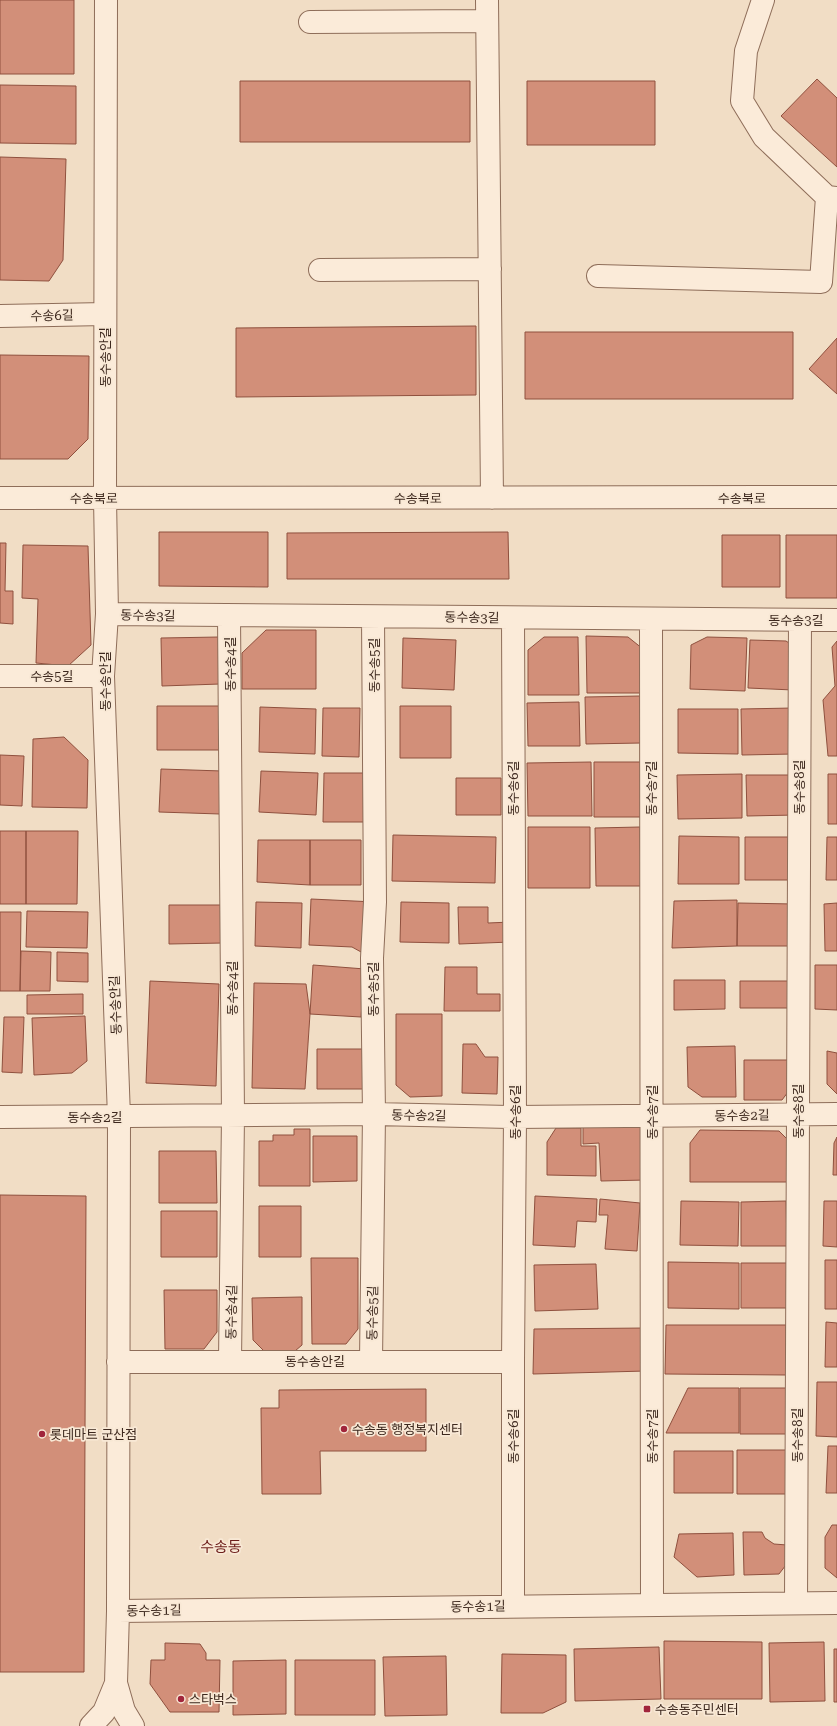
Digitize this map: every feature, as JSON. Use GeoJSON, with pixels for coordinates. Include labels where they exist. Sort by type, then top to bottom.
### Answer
{"type":"FeatureCollection","features":[{"type":"Feature","properties":{"kind":"street","name":"동수송안길"},"geometry":{"type":"LineString","coordinates":[[106,0],[106,614],[103,676],[119,1117],[118,1611],[116,1683]]}},
{"type":"Feature","properties":{"kind":"street"},"geometry":{"type":"LineString","coordinates":[[598,276],[821,282],[832,198],[764,137],[742,101],[746,51],[763,0]]}},
{"type":"Feature","properties":{"kind":"street"},"geometry":{"type":"LineString","coordinates":[[310,22],[487,10],[492,498]]}},
{"type":"Feature","properties":{"kind":"street"},"geometry":{"type":"LineString","coordinates":[[320,270],[490,269]]}},
{"type":"Feature","properties":{"kind":"street","name":"수송6길"},"geometry":{"type":"LineString","coordinates":[[0,316],[105,314]]}},
{"type":"Feature","properties":{"kind":"street","name":"수송북로"},"geometry":{"type":"LineString","coordinates":[[0,498],[837,497]]}},
{"type":"Feature","properties":{"kind":"street","name":"동수송3길"},"geometry":{"type":"LineString","coordinates":[[106,614],[837,620]]}},
{"type":"Feature","properties":{"kind":"street","name":"동수송4길"},"geometry":{"type":"LineString","coordinates":[[229,616],[233,1116],[230,1361]]}},
{"type":"Feature","properties":{"kind":"street","name":"동수송5길"},"geometry":{"type":"LineString","coordinates":[[371,1361],[374,1114],[372,958],[375,902],[374,617]]}},
{"type":"Feature","properties":{"kind":"street","name":"동수송6길"},"geometry":{"type":"LineString","coordinates":[[513,618],[515,1116],[513,1605]]}},
{"type":"Feature","properties":{"kind":"street","name":"동수송7길"},"geometry":{"type":"LineString","coordinates":[[651,619],[652,1604]]}},
{"type":"Feature","properties":{"kind":"street","name":"동수송8길"},"geometry":{"type":"LineString","coordinates":[[796,1603],[800,620]]}},
{"type":"Feature","properties":{"kind":"street","name":"수송5길"},"geometry":{"type":"LineString","coordinates":[[0,676],[103,676]]}},
{"type":"Feature","properties":{"kind":"street","name":"동수송2길"},"geometry":{"type":"LineString","coordinates":[[0,1117],[374,1114],[652,1116],[837,1114]]}},
{"type":"Feature","properties":{"kind":"street","name":"동수송안길"},"geometry":{"type":"LineString","coordinates":[[118,1362],[513,1362]]}},
{"type":"Feature","properties":{"kind":"street","name":"동수송1길"},"geometry":{"type":"LineString","coordinates":[[118,1611],[837,1602]]}},
{"type":"Feature","properties":{"kind":"street"},"geometry":{"type":"LineString","coordinates":[[91,1726],[104,1712],[116,1683]]}},
{"type":"Feature","properties":{"kind":"street"},"geometry":{"type":"LineString","coordinates":[[116,1683],[124,1711],[133,1726]]}},
{"type":"Feature","properties":{"kind":"building"},"geometry":{"type":"Polygon","coordinates":[[[0,0],[74,0],[74,74],[0,74],[0,0]]]}},
{"type":"Feature","properties":{"kind":"building"},"geometry":{"type":"Polygon","coordinates":[[[817,79],[837,98],[837,167],[781,116],[817,79]]]}},
{"type":"Feature","properties":{"kind":"building"},"geometry":{"type":"Polygon","coordinates":[[[240,81],[470,81],[470,142],[240,142],[240,81]]]}},
{"type":"Feature","properties":{"kind":"building"},"geometry":{"type":"Polygon","coordinates":[[[527,81],[655,81],[655,145],[527,145],[527,81]]]}},
{"type":"Feature","properties":{"kind":"building"},"geometry":{"type":"Polygon","coordinates":[[[0,85],[76,86],[76,144],[0,143],[0,85]]]}},
{"type":"Feature","properties":{"kind":"building"},"geometry":{"type":"Polygon","coordinates":[[[0,157],[66,159],[63,260],[49,281],[0,280],[0,157]]]}},
{"type":"Feature","properties":{"kind":"building"},"geometry":{"type":"Polygon","coordinates":[[[476,326],[476,395],[236,397],[236,328],[476,326]]]}},
{"type":"Feature","properties":{"kind":"building"},"geometry":{"type":"Polygon","coordinates":[[[525,332],[793,332],[793,399],[525,399],[525,332]]]}},
{"type":"Feature","properties":{"kind":"building"},"geometry":{"type":"Polygon","coordinates":[[[837,338],[837,394],[809,369],[837,338]]]}},
{"type":"Feature","properties":{"kind":"building"},"geometry":{"type":"Polygon","coordinates":[[[0,355],[89,356],[88,439],[68,459],[0,459],[0,355]]]}},
{"type":"Feature","properties":{"kind":"building"},"geometry":{"type":"Polygon","coordinates":[[[159,532],[268,532],[268,587],[159,586],[159,532]]]}},
{"type":"Feature","properties":{"kind":"building"},"geometry":{"type":"Polygon","coordinates":[[[508,532],[509,579],[287,579],[287,533],[508,532]]]}},
{"type":"Feature","properties":{"kind":"building"},"geometry":{"type":"Polygon","coordinates":[[[722,535],[780,535],[780,587],[722,587],[722,535]]]}},
{"type":"Feature","properties":{"kind":"building"},"geometry":{"type":"Polygon","coordinates":[[[786,535],[837,535],[837,598],[786,598],[786,535]]]}},
{"type":"Feature","properties":{"kind":"building"},"geometry":{"type":"Polygon","coordinates":[[[0,543],[6,543],[5,591],[13,591],[13,624],[0,623],[0,543]]]}},
{"type":"Feature","properties":{"kind":"building"},"geometry":{"type":"Polygon","coordinates":[[[23,545],[88,546],[91,645],[68,666],[36,663],[38,599],[22,598],[23,545]]]}},
{"type":"Feature","properties":{"kind":"building"},"geometry":{"type":"Polygon","coordinates":[[[266,630],[316,630],[316,689],[242,689],[242,653],[266,630]]]}},
{"type":"Feature","properties":{"kind":"building"},"geometry":{"type":"Polygon","coordinates":[[[586,636],[628,637],[643,649],[641,693],[587,693],[586,636]]]}},
{"type":"Feature","properties":{"kind":"building"},"geometry":{"type":"Polygon","coordinates":[[[219,637],[220,684],[162,686],[161,638],[219,637]]]}},
{"type":"Feature","properties":{"kind":"building"},"geometry":{"type":"Polygon","coordinates":[[[544,637],[578,637],[579,695],[528,695],[528,650],[544,637]]]}},
{"type":"Feature","properties":{"kind":"building"},"geometry":{"type":"Polygon","coordinates":[[[707,637],[747,638],[745,691],[690,689],[691,645],[707,637]]]}},
{"type":"Feature","properties":{"kind":"building"},"geometry":{"type":"Polygon","coordinates":[[[403,638],[456,640],[454,690],[402,688],[403,638]]]}},
{"type":"Feature","properties":{"kind":"building"},"geometry":{"type":"Polygon","coordinates":[[[750,640],[786,641],[795,647],[793,690],[748,688],[750,640]]]}},
{"type":"Feature","properties":{"kind":"building"},"geometry":{"type":"Polygon","coordinates":[[[837,641],[837,756],[828,756],[823,700],[835,686],[832,647],[837,641]]]}},
{"type":"Feature","properties":{"kind":"building"},"geometry":{"type":"Polygon","coordinates":[[[640,696],[641,743],[586,744],[585,697],[640,696]]]}},
{"type":"Feature","properties":{"kind":"building"},"geometry":{"type":"Polygon","coordinates":[[[579,702],[580,746],[528,746],[527,703],[579,702]]]}},
{"type":"Feature","properties":{"kind":"building"},"geometry":{"type":"Polygon","coordinates":[[[157,706],[221,706],[221,750],[157,750],[157,706]]]}},
{"type":"Feature","properties":{"kind":"building"},"geometry":{"type":"Polygon","coordinates":[[[400,706],[451,706],[451,758],[400,758],[400,706]]]}},
{"type":"Feature","properties":{"kind":"building"},"geometry":{"type":"Polygon","coordinates":[[[260,707],[316,709],[315,754],[259,752],[260,707]]]}},
{"type":"Feature","properties":{"kind":"building"},"geometry":{"type":"Polygon","coordinates":[[[323,708],[360,708],[359,757],[322,756],[323,708]]]}},
{"type":"Feature","properties":{"kind":"building"},"geometry":{"type":"Polygon","coordinates":[[[793,708],[794,754],[742,755],[741,709],[793,708]]]}},
{"type":"Feature","properties":{"kind":"building"},"geometry":{"type":"Polygon","coordinates":[[[678,709],[738,709],[738,754],[678,753],[678,709]]]}},
{"type":"Feature","properties":{"kind":"building"},"geometry":{"type":"Polygon","coordinates":[[[64,737],[88,760],[87,808],[32,807],[33,739],[64,737]]]}},
{"type":"Feature","properties":{"kind":"building"},"geometry":{"type":"Polygon","coordinates":[[[0,755],[24,756],[22,806],[0,805],[0,755]]]}},
{"type":"Feature","properties":{"kind":"building"},"geometry":{"type":"Polygon","coordinates":[[[591,762],[592,816],[528,816],[527,763],[591,762]]]}},
{"type":"Feature","properties":{"kind":"building"},"geometry":{"type":"Polygon","coordinates":[[[594,762],[642,762],[642,817],[594,817],[594,762]]]}},
{"type":"Feature","properties":{"kind":"building"},"geometry":{"type":"Polygon","coordinates":[[[161,769],[222,771],[220,814],[159,812],[161,769]]]}},
{"type":"Feature","properties":{"kind":"building"},"geometry":{"type":"Polygon","coordinates":[[[261,771],[318,773],[316,815],[259,812],[261,771]]]}},
{"type":"Feature","properties":{"kind":"building"},"geometry":{"type":"Polygon","coordinates":[[[324,773],[364,773],[364,822],[323,822],[324,773]]]}},
{"type":"Feature","properties":{"kind":"building"},"geometry":{"type":"Polygon","coordinates":[[[742,774],[742,818],[678,819],[677,775],[742,774]]]}},
{"type":"Feature","properties":{"kind":"building"},"geometry":{"type":"Polygon","coordinates":[[[828,774],[837,774],[837,824],[828,824],[828,774]]]}},
{"type":"Feature","properties":{"kind":"building"},"geometry":{"type":"Polygon","coordinates":[[[746,775],[795,775],[796,815],[747,816],[746,775]]]}},
{"type":"Feature","properties":{"kind":"building"},"geometry":{"type":"Polygon","coordinates":[[[456,778],[501,778],[501,815],[456,815],[456,778]]]}},
{"type":"Feature","properties":{"kind":"building"},"geometry":{"type":"Polygon","coordinates":[[[528,827],[590,827],[590,888],[528,888],[528,827]]]}},
{"type":"Feature","properties":{"kind":"building"},"geometry":{"type":"Polygon","coordinates":[[[640,827],[641,886],[596,886],[595,828],[640,827]]]}},
{"type":"Feature","properties":{"kind":"building"},"geometry":{"type":"Polygon","coordinates":[[[0,831],[26,831],[26,904],[0,904],[0,831]]]}},
{"type":"Feature","properties":{"kind":"building"},"geometry":{"type":"Polygon","coordinates":[[[26,831],[78,831],[77,904],[26,904],[26,831]]]}},
{"type":"Feature","properties":{"kind":"building"},"geometry":{"type":"Polygon","coordinates":[[[393,835],[496,837],[495,883],[392,881],[393,835]]]}},
{"type":"Feature","properties":{"kind":"building"},"geometry":{"type":"Polygon","coordinates":[[[679,836],[739,837],[739,884],[678,884],[679,836]]]}},
{"type":"Feature","properties":{"kind":"building"},"geometry":{"type":"Polygon","coordinates":[[[745,837],[793,837],[793,880],[745,880],[745,837]]]}},
{"type":"Feature","properties":{"kind":"building"},"geometry":{"type":"Polygon","coordinates":[[[827,837],[837,837],[837,880],[826,880],[827,837]]]}},
{"type":"Feature","properties":{"kind":"building"},"geometry":{"type":"Polygon","coordinates":[[[258,840],[310,840],[310,885],[257,882],[258,840]]]}},
{"type":"Feature","properties":{"kind":"building"},"geometry":{"type":"Polygon","coordinates":[[[310,840],[361,840],[361,885],[310,885],[310,840]]]}},
{"type":"Feature","properties":{"kind":"building"},"geometry":{"type":"Polygon","coordinates":[[[311,899],[375,902],[372,958],[352,947],[309,945],[311,899]]]}},
{"type":"Feature","properties":{"kind":"building"},"geometry":{"type":"Polygon","coordinates":[[[737,900],[737,946],[672,948],[674,901],[737,900]]]}},
{"type":"Feature","properties":{"kind":"building"},"geometry":{"type":"Polygon","coordinates":[[[256,902],[302,903],[301,948],[255,946],[256,902]]]}},
{"type":"Feature","properties":{"kind":"building"},"geometry":{"type":"Polygon","coordinates":[[[401,902],[449,903],[449,943],[400,942],[401,902]]]}},
{"type":"Feature","properties":{"kind":"building"},"geometry":{"type":"Polygon","coordinates":[[[738,903],[794,904],[794,946],[737,946],[738,903]]]}},
{"type":"Feature","properties":{"kind":"building"},"geometry":{"type":"Polygon","coordinates":[[[837,903],[837,951],[825,951],[824,904],[837,903]]]}},
{"type":"Feature","properties":{"kind":"building"},"geometry":{"type":"Polygon","coordinates":[[[169,905],[223,905],[223,943],[169,944],[169,905]]]}},
{"type":"Feature","properties":{"kind":"building"},"geometry":{"type":"Polygon","coordinates":[[[458,907],[488,907],[488,923],[511,922],[511,942],[459,944],[458,907]]]}},
{"type":"Feature","properties":{"kind":"building"},"geometry":{"type":"Polygon","coordinates":[[[27,911],[88,912],[87,948],[26,947],[27,911]]]}},
{"type":"Feature","properties":{"kind":"building"},"geometry":{"type":"Polygon","coordinates":[[[0,912],[21,912],[20,991],[0,991],[0,912]]]}},
{"type":"Feature","properties":{"kind":"building"},"geometry":{"type":"Polygon","coordinates":[[[21,951],[51,952],[50,991],[20,991],[21,951]]]}},
{"type":"Feature","properties":{"kind":"building"},"geometry":{"type":"Polygon","coordinates":[[[57,952],[88,953],[88,982],[57,981],[57,952]]]}},
{"type":"Feature","properties":{"kind":"building"},"geometry":{"type":"Polygon","coordinates":[[[313,965],[365,969],[361,1017],[310,1014],[313,965]]]}},
{"type":"Feature","properties":{"kind":"building"},"geometry":{"type":"Polygon","coordinates":[[[815,965],[837,965],[837,1010],[815,1009],[815,965]]]}},
{"type":"Feature","properties":{"kind":"building"},"geometry":{"type":"Polygon","coordinates":[[[445,967],[477,967],[477,994],[500,994],[500,1011],[444,1011],[445,967]]]}},
{"type":"Feature","properties":{"kind":"building"},"geometry":{"type":"Polygon","coordinates":[[[674,980],[725,980],[725,1009],[674,1010],[674,980]]]}},
{"type":"Feature","properties":{"kind":"building"},"geometry":{"type":"Polygon","coordinates":[[[150,981],[219,984],[216,1086],[146,1083],[150,981]]]}},
{"type":"Feature","properties":{"kind":"building"},"geometry":{"type":"Polygon","coordinates":[[[740,981],[794,981],[794,1008],[740,1008],[740,981]]]}},
{"type":"Feature","properties":{"kind":"building"},"geometry":{"type":"Polygon","coordinates":[[[254,983],[306,984],[310,1014],[305,1089],[252,1088],[254,983]]]}},
{"type":"Feature","properties":{"kind":"building"},"geometry":{"type":"Polygon","coordinates":[[[83,994],[83,1014],[27,1014],[27,995],[83,994]]]}},
{"type":"Feature","properties":{"kind":"building"},"geometry":{"type":"Polygon","coordinates":[[[396,1014],[442,1014],[442,1096],[410,1097],[396,1085],[396,1014]]]}},
{"type":"Feature","properties":{"kind":"building"},"geometry":{"type":"Polygon","coordinates":[[[85,1016],[87,1061],[72,1073],[34,1075],[32,1018],[85,1016]]]}},
{"type":"Feature","properties":{"kind":"building"},"geometry":{"type":"Polygon","coordinates":[[[4,1017],[24,1017],[22,1073],[2,1072],[4,1017]]]}},
{"type":"Feature","properties":{"kind":"building"},"geometry":{"type":"Polygon","coordinates":[[[463,1044],[476,1044],[485,1057],[498,1057],[497,1094],[462,1093],[463,1044]]]}},
{"type":"Feature","properties":{"kind":"building"},"geometry":{"type":"Polygon","coordinates":[[[735,1046],[736,1097],[702,1097],[688,1087],[687,1047],[735,1046]]]}},
{"type":"Feature","properties":{"kind":"building"},"geometry":{"type":"Polygon","coordinates":[[[317,1049],[365,1049],[365,1089],[317,1089],[317,1049]]]}},
{"type":"Feature","properties":{"kind":"building"},"geometry":{"type":"Polygon","coordinates":[[[827,1051],[837,1053],[837,1094],[827,1084],[827,1051]]]}},
{"type":"Feature","properties":{"kind":"building"},"geometry":{"type":"Polygon","coordinates":[[[744,1060],[792,1060],[791,1088],[782,1100],[744,1100],[744,1060]]]}},
{"type":"Feature","properties":{"kind":"building"},"geometry":{"type":"Polygon","coordinates":[[[644,1124],[646,1180],[601,1181],[599,1143],[583,1144],[583,1126],[644,1124]]]}},
{"type":"Feature","properties":{"kind":"building"},"geometry":{"type":"Polygon","coordinates":[[[556,1128],[581,1128],[581,1146],[596,1146],[596,1176],[547,1175],[547,1142],[556,1128]]]}},
{"type":"Feature","properties":{"kind":"building"},"geometry":{"type":"Polygon","coordinates":[[[294,1129],[310,1129],[310,1186],[259,1186],[259,1141],[273,1141],[273,1135],[294,1135],[294,1129]]]}},
{"type":"Feature","properties":{"kind":"building"},"geometry":{"type":"Polygon","coordinates":[[[700,1130],[779,1131],[792,1144],[792,1182],[690,1182],[690,1143],[700,1130]]]}},
{"type":"Feature","properties":{"kind":"building"},"geometry":{"type":"Polygon","coordinates":[[[313,1136],[357,1136],[357,1181],[313,1182],[313,1136]]]}},
{"type":"Feature","properties":{"kind":"building"},"geometry":{"type":"Polygon","coordinates":[[[837,1137],[837,1175],[833,1175],[834,1143],[837,1137]]]}},
{"type":"Feature","properties":{"kind":"building"},"geometry":{"type":"Polygon","coordinates":[[[159,1151],[216,1151],[217,1203],[159,1203],[159,1151]]]}},
{"type":"Feature","properties":{"kind":"building","name":"롯데마트 군산점"},"geometry":{"type":"Polygon","coordinates":[[[0,1195],[86,1196],[84,1672],[0,1672],[0,1195]]]}},
{"type":"Feature","properties":{"kind":"building"},"geometry":{"type":"Polygon","coordinates":[[[535,1196],[597,1199],[596,1222],[577,1221],[575,1247],[533,1245],[535,1196]]]}},
{"type":"Feature","properties":{"kind":"building"},"geometry":{"type":"Polygon","coordinates":[[[600,1199],[640,1203],[637,1251],[605,1249],[608,1215],[599,1215],[600,1199]]]}},
{"type":"Feature","properties":{"kind":"building"},"geometry":{"type":"Polygon","coordinates":[[[681,1201],[739,1202],[738,1246],[680,1245],[681,1201]]]}},
{"type":"Feature","properties":{"kind":"building"},"geometry":{"type":"Polygon","coordinates":[[[786,1201],[787,1246],[741,1246],[741,1202],[786,1201]]]}},
{"type":"Feature","properties":{"kind":"building"},"geometry":{"type":"Polygon","coordinates":[[[824,1201],[837,1201],[837,1247],[823,1246],[824,1201]]]}},
{"type":"Feature","properties":{"kind":"building"},"geometry":{"type":"Polygon","coordinates":[[[259,1206],[301,1206],[301,1257],[259,1257],[259,1206]]]}},
{"type":"Feature","properties":{"kind":"building"},"geometry":{"type":"Polygon","coordinates":[[[161,1211],[217,1211],[217,1257],[161,1257],[161,1211]]]}},
{"type":"Feature","properties":{"kind":"building"},"geometry":{"type":"Polygon","coordinates":[[[311,1258],[358,1258],[358,1329],[346,1344],[312,1344],[311,1258]]]}},
{"type":"Feature","properties":{"kind":"building"},"geometry":{"type":"Polygon","coordinates":[[[825,1260],[837,1260],[837,1309],[825,1309],[825,1260]]]}},
{"type":"Feature","properties":{"kind":"building"},"geometry":{"type":"Polygon","coordinates":[[[668,1262],[739,1263],[739,1309],[668,1308],[668,1262]]]}},
{"type":"Feature","properties":{"kind":"building"},"geometry":{"type":"Polygon","coordinates":[[[741,1263],[788,1263],[788,1308],[741,1308],[741,1263]]]}},
{"type":"Feature","properties":{"kind":"building"},"geometry":{"type":"Polygon","coordinates":[[[596,1264],[598,1309],[535,1311],[534,1265],[596,1264]]]}},
{"type":"Feature","properties":{"kind":"building"},"geometry":{"type":"Polygon","coordinates":[[[164,1290],[217,1290],[217,1332],[204,1349],[165,1349],[164,1290]]]}},
{"type":"Feature","properties":{"kind":"building"},"geometry":{"type":"Polygon","coordinates":[[[302,1297],[302,1345],[295,1351],[264,1351],[253,1340],[252,1298],[302,1297]]]}},
{"type":"Feature","properties":{"kind":"building"},"geometry":{"type":"Polygon","coordinates":[[[826,1322],[837,1323],[837,1367],[825,1367],[826,1322]]]}},
{"type":"Feature","properties":{"kind":"building"},"geometry":{"type":"Polygon","coordinates":[[[666,1325],[786,1325],[786,1375],[665,1374],[666,1325]]]}},
{"type":"Feature","properties":{"kind":"building"},"geometry":{"type":"Polygon","coordinates":[[[646,1328],[646,1371],[533,1374],[534,1329],[646,1328]]]}},
{"type":"Feature","properties":{"kind":"building"},"geometry":{"type":"Polygon","coordinates":[[[817,1382],[837,1382],[837,1437],[816,1436],[817,1382]]]}},
{"type":"Feature","properties":{"kind":"building"},"geometry":{"type":"Polygon","coordinates":[[[688,1388],[739,1388],[739,1433],[666,1433],[688,1388]]]}},
{"type":"Feature","properties":{"kind":"building"},"geometry":{"type":"Polygon","coordinates":[[[740,1388],[786,1388],[786,1434],[740,1434],[740,1388]]]}},
{"type":"Feature","properties":{"kind":"building","name":"수송동 행정복지센터"},"geometry":{"type":"Polygon","coordinates":[[[426,1389],[426,1451],[320,1451],[321,1494],[262,1494],[261,1408],[279,1408],[279,1390],[426,1389]]]}},
{"type":"Feature","properties":{"kind":"building"},"geometry":{"type":"Polygon","coordinates":[[[828,1446],[837,1446],[837,1493],[826,1493],[828,1446]]]}},
{"type":"Feature","properties":{"kind":"building"},"geometry":{"type":"Polygon","coordinates":[[[737,1450],[787,1450],[787,1494],[737,1494],[737,1450]]]}},
{"type":"Feature","properties":{"kind":"building"},"geometry":{"type":"Polygon","coordinates":[[[674,1451],[733,1451],[733,1493],[674,1493],[674,1451]]]}},
{"type":"Feature","properties":{"kind":"building"},"geometry":{"type":"Polygon","coordinates":[[[832,1525],[837,1525],[837,1578],[825,1568],[825,1537],[832,1525]]]}},
{"type":"Feature","properties":{"kind":"building"},"geometry":{"type":"Polygon","coordinates":[[[743,1532],[762,1532],[765,1538],[774,1544],[787,1545],[789,1561],[779,1574],[744,1575],[743,1532]]]}},
{"type":"Feature","properties":{"kind":"building"},"geometry":{"type":"Polygon","coordinates":[[[733,1533],[734,1575],[697,1577],[674,1557],[679,1534],[733,1533]]]}},
{"type":"Feature","properties":{"kind":"building"},"geometry":{"type":"Polygon","coordinates":[[[664,1641],[762,1642],[762,1699],[664,1699],[664,1641]]]}},
{"type":"Feature","properties":{"kind":"building"},"geometry":{"type":"Polygon","coordinates":[[[824,1642],[825,1701],[770,1702],[769,1643],[824,1642]]]}},
{"type":"Feature","properties":{"kind":"building"},"geometry":{"type":"Polygon","coordinates":[[[165,1643],[200,1644],[206,1653],[206,1660],[220,1660],[219,1712],[170,1712],[150,1684],[151,1660],[165,1660],[165,1643]]]}},
{"type":"Feature","properties":{"kind":"building"},"geometry":{"type":"Polygon","coordinates":[[[659,1647],[661,1699],[575,1701],[574,1649],[659,1647]]]}},
{"type":"Feature","properties":{"kind":"building"},"geometry":{"type":"Polygon","coordinates":[[[834,1649],[837,1649],[837,1702],[834,1702],[834,1649]]]}},
{"type":"Feature","properties":{"kind":"building"},"geometry":{"type":"Polygon","coordinates":[[[502,1654],[566,1655],[566,1702],[543,1713],[501,1713],[502,1654]]]}},
{"type":"Feature","properties":{"kind":"building"},"geometry":{"type":"Polygon","coordinates":[[[446,1656],[447,1715],[385,1716],[383,1657],[446,1656]]]}},
{"type":"Feature","properties":{"kind":"building"},"geometry":{"type":"Polygon","coordinates":[[[286,1660],[286,1714],[233,1715],[233,1661],[286,1660]]]}},
{"type":"Feature","properties":{"kind":"building"},"geometry":{"type":"Polygon","coordinates":[[[295,1660],[375,1660],[375,1715],[295,1715],[295,1660]]]}},
{"type":"Feature","properties":{"kind":"place","name":"수송동 행정복지센터"},"geometry":{"type":"Point","coordinates":[344,1429]}},
{"type":"Feature","properties":{"kind":"place","name":"롯데마트 군산점"},"geometry":{"type":"Point","coordinates":[42,1434]}},
{"type":"Feature","properties":{"kind":"place","name":"스타벅스"},"geometry":{"type":"Point","coordinates":[181,1699]}},
{"type":"Feature","properties":{"kind":"place","name":"수송동주민센터"},"geometry":{"type":"Point","coordinates":[647,1709]}},
{"type":"Feature","properties":{"kind":"district","name":"수송동"},"geometry":{"type":"Point","coordinates":[221,1547]}}]}
